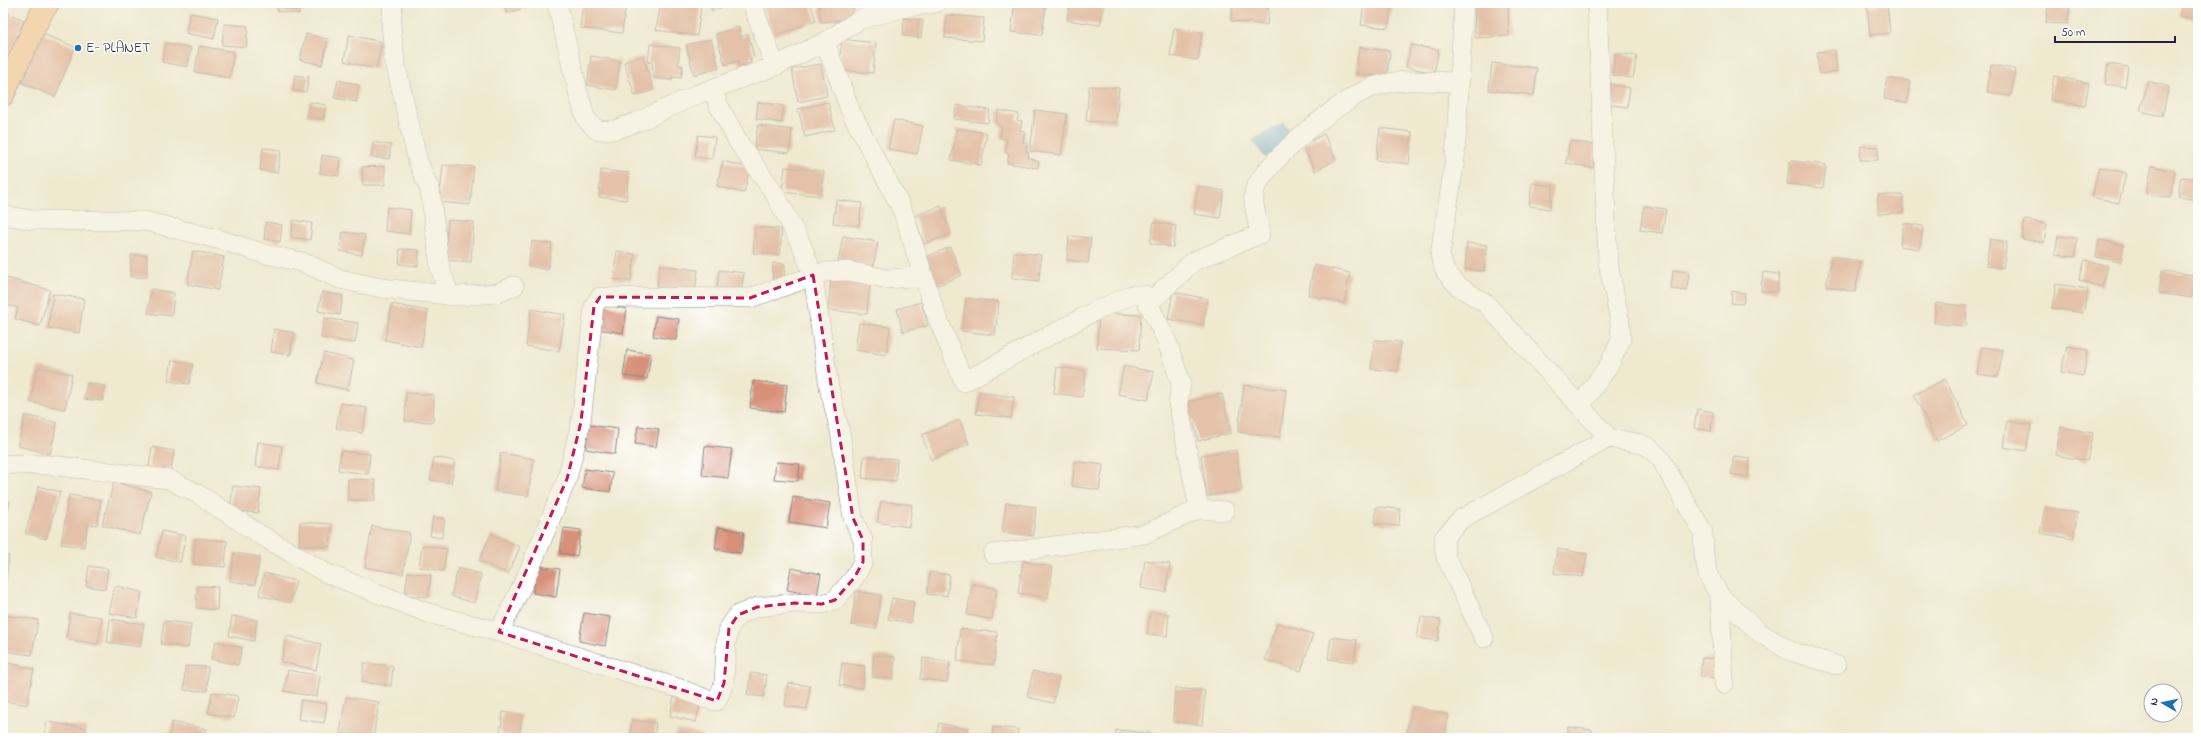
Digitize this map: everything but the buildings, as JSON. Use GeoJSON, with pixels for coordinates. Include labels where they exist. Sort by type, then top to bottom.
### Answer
{"type":"FeatureCollection","features":[{"type":"Feature","properties":{"kind":"main road"},"geometry":{"type":"LineString","coordinates":[[3,95],[39,17],[48,3]]}},
{"type":"Feature","properties":{"kind":"street"},"geometry":{"type":"LineString","coordinates":[[393,3],[391,26],[395,62],[418,162],[430,190],[440,268],[450,296]]}},
{"type":"Feature","properties":{"kind":"street"},"geometry":{"type":"LineString","coordinates":[[557,3],[579,96],[586,119],[597,130],[615,130],[713,89],[775,66],[825,42],[859,20],[901,8],[936,3]]}},
{"type":"Feature","properties":{"kind":"street"},"geometry":{"type":"LineString","coordinates":[[752,3],[775,66]]}},
{"type":"Feature","properties":{"kind":"street"},"geometry":{"type":"LineString","coordinates":[[1464,3],[1455,159],[1440,255],[1445,272],[1458,286],[1485,303],[1608,438],[1642,444],[1650,448],[1660,458],[1703,532],[1704,555],[1708,575],[1720,596],[1760,633],[1790,651],[1836,665]]}},
{"type":"Feature","properties":{"kind":"street"},"geometry":{"type":"LineString","coordinates":[[1580,406],[1609,366],[1621,340],[1620,322],[1608,262],[1597,3]]}},
{"type":"Feature","properties":{"kind":"street"},"geometry":{"type":"LineString","coordinates":[[825,42],[850,112],[902,209],[934,309],[964,382],[1049,335],[1131,295],[1144,295],[1166,339],[1181,383],[1178,404],[1199,510]]}},
{"type":"Feature","properties":{"kind":"street"},"geometry":{"type":"LineString","coordinates":[[1148,304],[1194,261],[1260,234],[1254,193],[1263,176],[1297,140],[1355,95],[1378,85],[1391,83],[1460,82]]}},
{"type":"Feature","properties":{"kind":"street"},"geometry":{"type":"LineString","coordinates":[[3,464],[50,465],[168,479],[198,494],[259,534],[326,573],[428,613],[499,632],[681,689],[706,699],[717,701],[724,683],[726,644],[729,628],[738,615],[757,607],[795,603],[822,604],[835,600],[854,578],[863,562],[863,540],[853,518],[840,431],[830,387],[813,275],[802,246],[775,194],[739,143],[718,104],[713,89]]}},
{"type":"Feature","properties":{"kind":"street"},"geometry":{"type":"LineString","coordinates":[[3,216],[33,220],[144,221],[302,262],[340,279],[381,288],[450,296],[498,293],[514,286]]}},
{"type":"Feature","properties":{"kind":"street"},"geometry":{"type":"LineString","coordinates":[[499,632],[526,578],[567,479],[582,415],[594,306],[600,297],[750,298],[825,272],[849,271],[888,278],[923,276]]}},
{"type":"Feature","properties":{"kind":"street"},"geometry":{"type":"LineString","coordinates":[[1484,638],[1445,555],[1444,538],[1461,519],[1608,438]]}},
{"type":"Feature","properties":{"kind":"street"},"geometry":{"type":"LineString","coordinates":[[993,554],[1145,534],[1199,510],[1225,511]]}},
{"type":"Feature","properties":{"kind":"street"},"geometry":{"type":"LineString","coordinates":[[1720,596],[1724,684]]}},
{"type":"Feature","properties":{"kind":"highlighted area"},"geometry":{"type":"Polygon","coordinates":[[[813,275],[853,518],[863,540],[863,562],[854,578],[835,600],[822,604],[795,603],[757,607],[738,615],[729,628],[724,683],[717,701],[499,632],[567,479],[581,422],[594,306],[600,297],[750,298],[813,275]]]}},
{"type":"Feature","properties":{"kind":"water"},"geometry":{"type":"Polygon","coordinates":[[[1283,123],[1295,137],[1265,157],[1253,141],[1283,123]]]}},
{"type":"Feature","properties":{"kind":"place","name":"E- PLANET"},"geometry":{"type":"Point","coordinates":[78,48]}}]}
